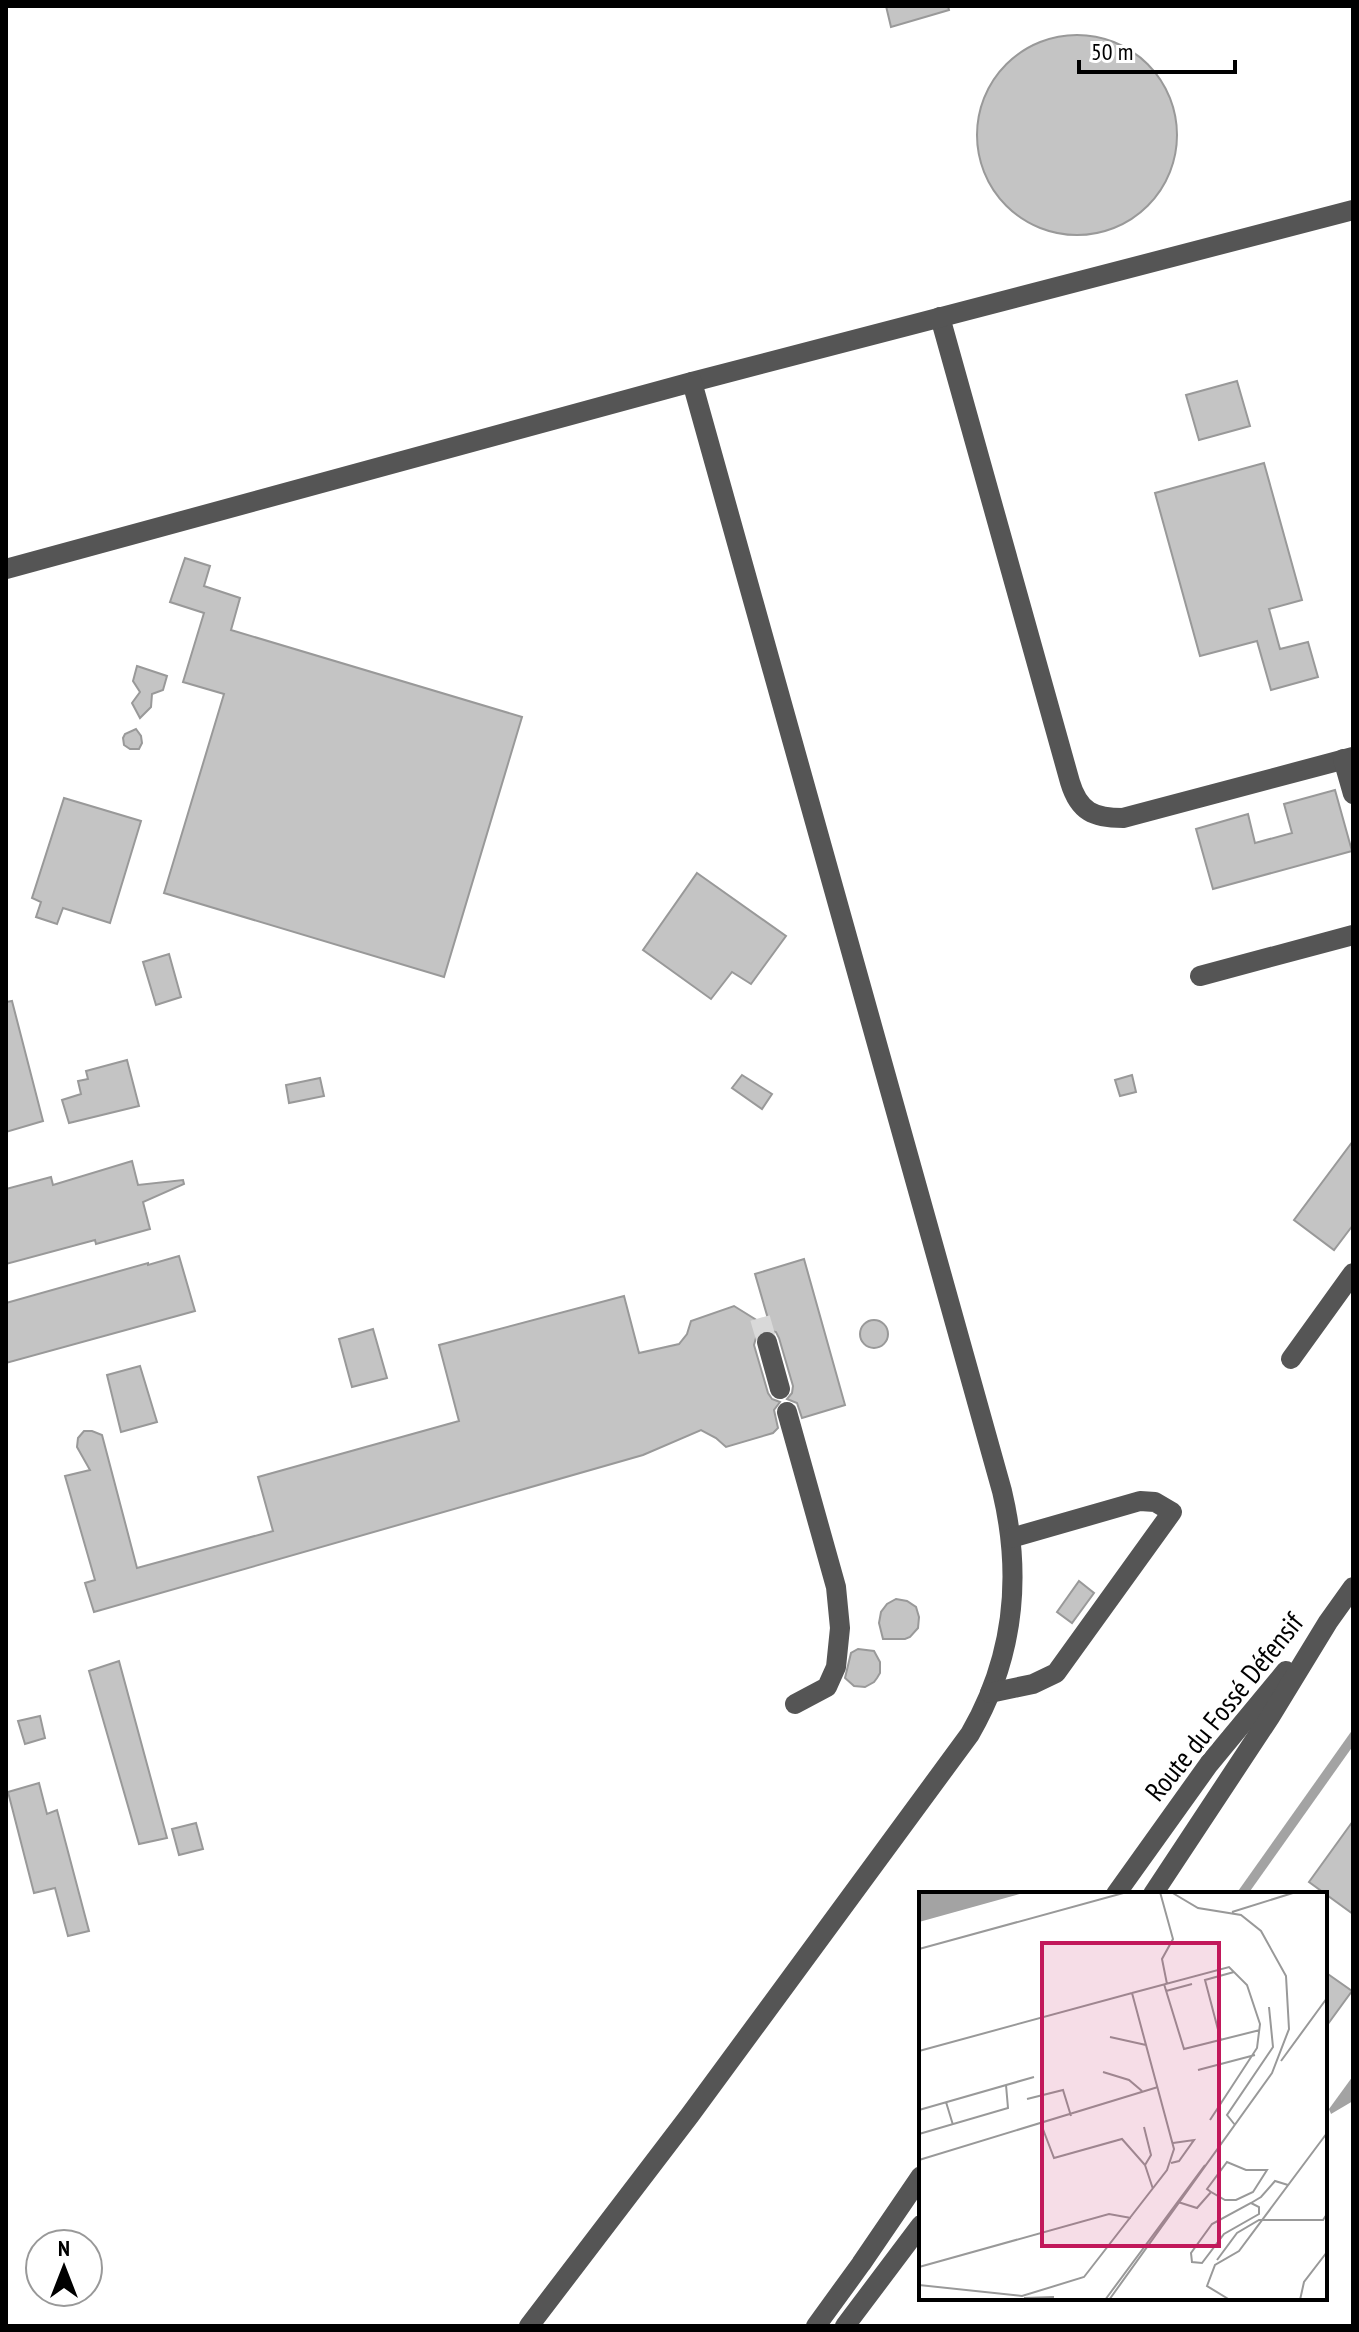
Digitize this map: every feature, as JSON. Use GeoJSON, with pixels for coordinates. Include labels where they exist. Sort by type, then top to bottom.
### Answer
{"type":"FeatureCollection","features":[{"type":"Feature","properties":{"kind":"street"},"geometry":{"type":"LineString","coordinates":[[6,569],[692,382],[1353,210]]}},
{"type":"Feature","properties":{"kind":"street"},"geometry":{"type":"LineString","coordinates":[[940,317],[1078,802],[1094,814],[1123,818],[1348,758],[1353,794]]}},
{"type":"Feature","properties":{"kind":"street"},"geometry":{"type":"LineString","coordinates":[[529,2326],[690,2115],[963,1745],[990,1693],[1009,1628],[1014,1580],[1011,1538],[1002,1491],[692,382]]}},
{"type":"Feature","properties":{"kind":"street"},"geometry":{"type":"LineString","coordinates":[[1200,976],[1353,935]]}},
{"type":"Feature","properties":{"kind":"street"},"geometry":{"type":"LineString","coordinates":[[1291,1359],[1353,1273]]}},
{"type":"Feature","properties":{"kind":"street"},"geometry":{"type":"LineString","coordinates":[[767,1342],[780,1389]]}},
{"type":"Feature","properties":{"kind":"street"},"geometry":{"type":"LineString","coordinates":[[787,1412],[836,1587],[840,1628],[836,1667],[827,1687],[795,1704]]}},
{"type":"Feature","properties":{"kind":"street"},"geometry":{"type":"LineString","coordinates":[[990,1693],[1033,1684],[1056,1673],[1172,1512],[1155,1502],[1140,1501],[1011,1538]]}},
{"type":"Feature","properties":{"kind":"street"},"geometry":{"type":"LineString","coordinates":[[1328,1622],[1353,1587]]}},
{"type":"Feature","properties":{"kind":"street","name":"Route du Fossé Défensif"},"geometry":{"type":"LineString","coordinates":[[1117,1892],[1209,1764],[1328,1622]]}},
{"type":"Feature","properties":{"kind":"street","name":"Route du Fossé Défensif"},"geometry":{"type":"LineString","coordinates":[[1154,1892],[1270,1717],[1328,1622]]}},
{"type":"Feature","properties":{"kind":"street"},"geometry":{"type":"LineString","coordinates":[[816,2326],[919,2179]]}},
{"type":"Feature","properties":{"kind":"street"},"geometry":{"type":"LineString","coordinates":[[845,2326],[919,2228]]}},
{"type":"Feature","properties":{"kind":"shaded area"},"geometry":{"type":"Polygon","coordinates":[[[1353,1729],[1353,1746],[1249,1892],[1237,1892],[1353,1729]]]}},
{"type":"Feature","properties":{"kind":"shaded area"},"geometry":{"type":"Polygon","coordinates":[[[1353,2076],[1353,2101],[1331,2114],[1329,2109],[1353,2076]]]}},
{"type":"Feature","properties":{"kind":"building"},"geometry":{"type":"Polygon","coordinates":[[[886,6],[948,6],[949,10],[891,27],[886,6]]]}},
{"type":"Feature","properties":{"kind":"building"},"geometry":{"type":"Polygon","coordinates":[[[1077,35],[1115,43],[1148,64],[1169,97],[1177,135],[1169,173],[1148,206],[1115,227],[1077,235],[1039,227],[1006,206],[985,173],[977,135],[985,97],[1006,64],[1039,43],[1077,35]]]}},
{"type":"Feature","properties":{"kind":"building"},"geometry":{"type":"Polygon","coordinates":[[[1237,381],[1250,426],[1199,440],[1186,395],[1237,381]]]}},
{"type":"Feature","properties":{"kind":"building"},"geometry":{"type":"Polygon","coordinates":[[[1264,463],[1302,600],[1269,609],[1280,649],[1308,642],[1318,677],[1271,690],[1257,641],[1200,656],[1155,493],[1264,463]]]}},
{"type":"Feature","properties":{"kind":"building"},"geometry":{"type":"Polygon","coordinates":[[[185,558],[210,566],[204,586],[240,598],[231,630],[522,717],[444,977],[164,893],[224,694],[183,682],[204,613],[170,602],[185,558]]]}},
{"type":"Feature","properties":{"kind":"building"},"geometry":{"type":"Polygon","coordinates":[[[137,666],[167,676],[163,690],[152,694],[151,707],[140,718],[132,703],[140,692],[133,681],[137,666]]]}},
{"type":"Feature","properties":{"kind":"building"},"geometry":{"type":"Polygon","coordinates":[[[136,729],[142,743],[139,749],[130,749],[124,745],[123,738],[136,729]]]}},
{"type":"Feature","properties":{"kind":"building"},"geometry":{"type":"Polygon","coordinates":[[[1335,790],[1352,851],[1213,889],[1196,829],[1248,814],[1255,843],[1292,833],[1284,804],[1335,790]]]}},
{"type":"Feature","properties":{"kind":"building"},"geometry":{"type":"Polygon","coordinates":[[[64,798],[141,821],[110,923],[63,908],[57,924],[36,917],[41,902],[32,898],[64,798]]]}},
{"type":"Feature","properties":{"kind":"building"},"geometry":{"type":"Polygon","coordinates":[[[697,873],[786,936],[751,984],[732,972],[711,999],[643,950],[697,873]]]}},
{"type":"Feature","properties":{"kind":"building"},"geometry":{"type":"Polygon","coordinates":[[[169,954],[181,997],[156,1005],[143,962],[169,954]]]}},
{"type":"Feature","properties":{"kind":"building"},"geometry":{"type":"Polygon","coordinates":[[[12,1001],[43,1121],[6,1132],[6,1002],[12,1001]]]}},
{"type":"Feature","properties":{"kind":"building"},"geometry":{"type":"Polygon","coordinates":[[[127,1060],[139,1106],[69,1123],[62,1100],[81,1094],[78,1081],[88,1079],[86,1071],[127,1060]]]}},
{"type":"Feature","properties":{"kind":"building"},"geometry":{"type":"Polygon","coordinates":[[[742,1075],[772,1094],[762,1109],[732,1088],[742,1075]]]}},
{"type":"Feature","properties":{"kind":"building"},"geometry":{"type":"Polygon","coordinates":[[[1132,1075],[1136,1092],[1120,1096],[1115,1080],[1132,1075]]]}},
{"type":"Feature","properties":{"kind":"building"},"geometry":{"type":"Polygon","coordinates":[[[320,1078],[324,1096],[289,1103],[286,1085],[320,1078]]]}},
{"type":"Feature","properties":{"kind":"building"},"geometry":{"type":"Polygon","coordinates":[[[1353,1141],[1353,1225],[1334,1250],[1294,1220],[1353,1141]]]}},
{"type":"Feature","properties":{"kind":"building"},"geometry":{"type":"Polygon","coordinates":[[[132,1161],[138,1185],[183,1180],[184,1184],[143,1202],[150,1229],[6,1264],[6,1189],[51,1177],[53,1185],[132,1161]]]}},
{"type":"Feature","properties":{"kind":"building"},"geometry":{"type":"Polygon","coordinates":[[[179,1256],[195,1311],[6,1363],[6,1303],[179,1256]]]}},
{"type":"Feature","properties":{"kind":"building"},"geometry":{"type":"Polygon","coordinates":[[[804,1259],[845,1405],[802,1418],[797,1403],[787,1399],[793,1386],[779,1338],[776,1332],[764,1329],[757,1334],[754,1345],[768,1393],[780,1402],[774,1410],[778,1428],[773,1433],[726,1447],[701,1430],[643,1455],[94,1612],[85,1583],[95,1580],[65,1476],[90,1470],[77,1447],[78,1438],[84,1431],[102,1435],[137,1568],[273,1531],[258,1477],[459,1421],[439,1345],[624,1296],[639,1353],[679,1344],[687,1334],[691,1321],[734,1306],[771,1329],[755,1274],[804,1259]]]}},
{"type":"Feature","properties":{"kind":"building"},"geometry":{"type":"Polygon","coordinates":[[[874,1320],[884,1324],[888,1334],[884,1344],[874,1348],[864,1344],[860,1334],[864,1324],[874,1320]]]}},
{"type":"Feature","properties":{"kind":"building"},"geometry":{"type":"Polygon","coordinates":[[[373,1329],[387,1378],[352,1387],[339,1339],[373,1329]]]}},
{"type":"Feature","properties":{"kind":"building"},"geometry":{"type":"Polygon","coordinates":[[[140,1366],[157,1422],[121,1432],[107,1375],[140,1366]]]}},
{"type":"Feature","properties":{"kind":"building"},"geometry":{"type":"Polygon","coordinates":[[[1079,1581],[1094,1593],[1072,1623],[1057,1612],[1079,1581]]]}},
{"type":"Feature","properties":{"kind":"building"},"geometry":{"type":"Polygon","coordinates":[[[896,1599],[916,1607],[918,1628],[905,1639],[883,1639],[879,1623],[881,1612],[896,1599]]]}},
{"type":"Feature","properties":{"kind":"building"},"geometry":{"type":"Polygon","coordinates":[[[858,1649],[874,1651],[880,1662],[877,1678],[865,1687],[854,1686],[845,1678],[851,1653],[858,1649]]]}},
{"type":"Feature","properties":{"kind":"building"},"geometry":{"type":"Polygon","coordinates":[[[119,1661],[167,1838],[139,1844],[89,1671],[119,1661]]]}},
{"type":"Feature","properties":{"kind":"building"},"geometry":{"type":"Polygon","coordinates":[[[40,1716],[45,1738],[25,1744],[18,1721],[40,1716]]]}},
{"type":"Feature","properties":{"kind":"building"},"geometry":{"type":"Polygon","coordinates":[[[39,1783],[47,1814],[57,1810],[89,1931],[68,1936],[55,1888],[34,1893],[8,1792],[39,1783]]]}},
{"type":"Feature","properties":{"kind":"building"},"geometry":{"type":"Polygon","coordinates":[[[1353,1821],[1353,1914],[1327,1892],[1309,1882],[1353,1821]]]}},
{"type":"Feature","properties":{"kind":"building"},"geometry":{"type":"Polygon","coordinates":[[[196,1823],[203,1849],[179,1855],[172,1829],[196,1823]]]}},
{"type":"Feature","properties":{"kind":"building"},"geometry":{"type":"Polygon","coordinates":[[[1327,1973],[1352,1991],[1327,2025],[1327,1973]]]}},
{"type":"Feature","properties":{"kind":"tunnel"},"geometry":{"type":"LineString","coordinates":[[760,1318],[767,1342]]}}]}
